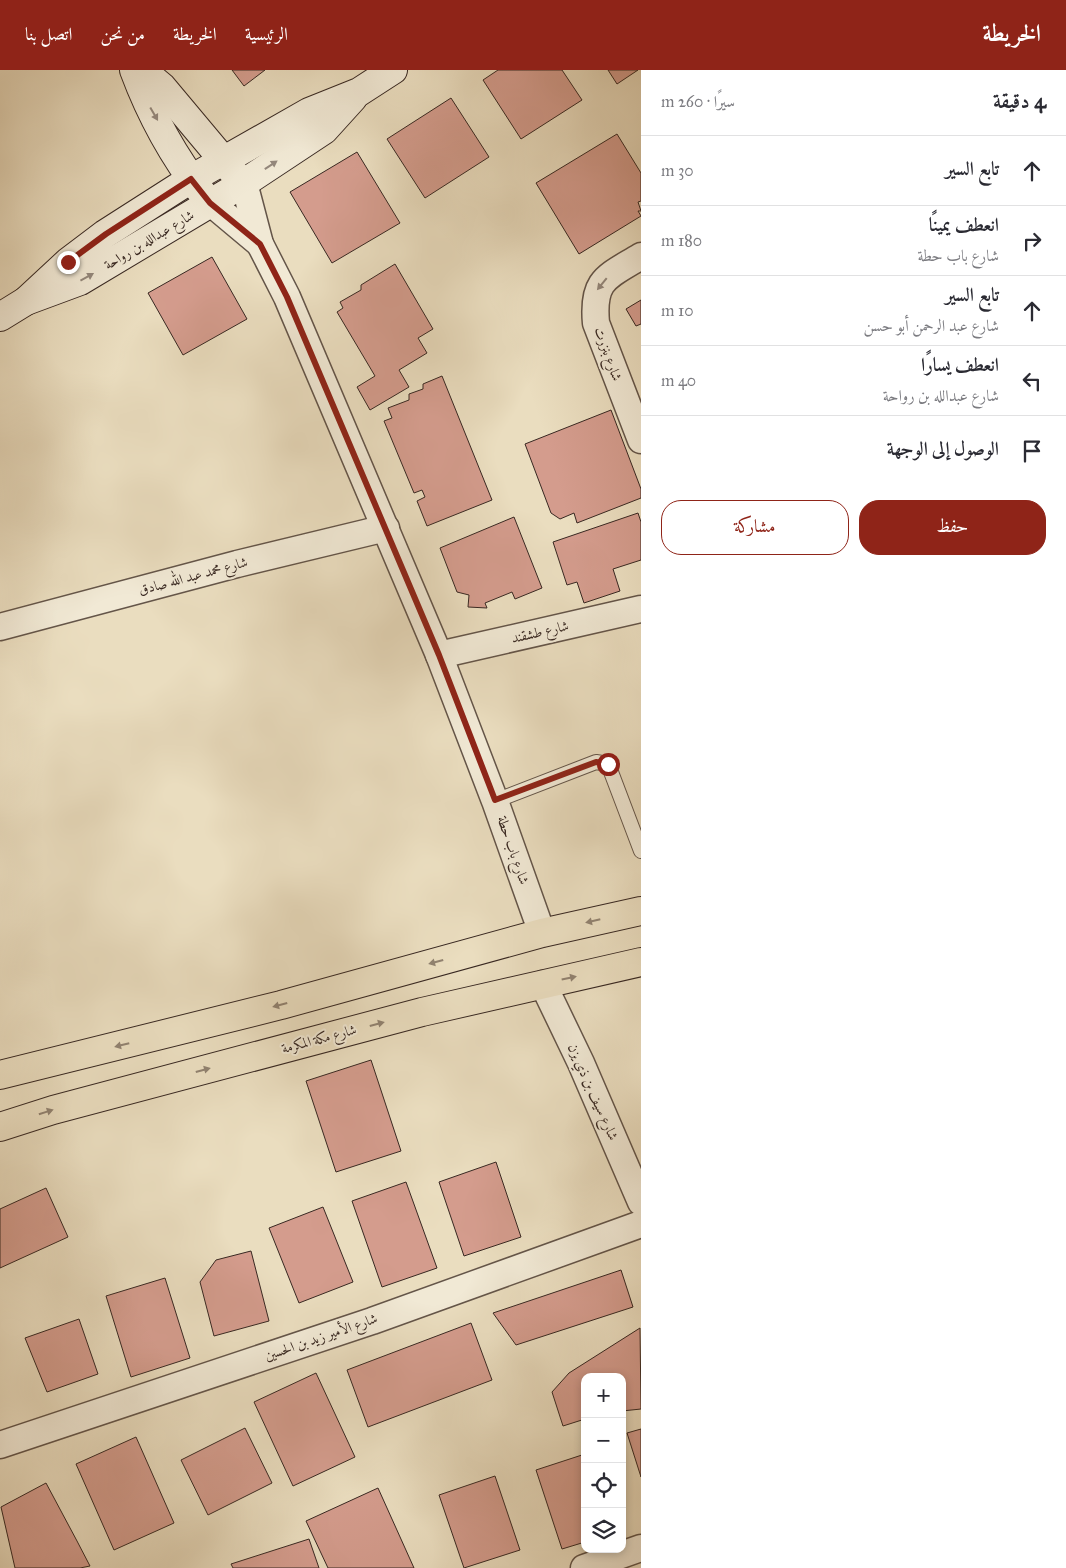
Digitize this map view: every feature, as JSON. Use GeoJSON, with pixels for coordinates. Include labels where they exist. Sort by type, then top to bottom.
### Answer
{"type":"FeatureCollection","features":[{"type":"Feature","properties":{"kind":"main road"},"geometry":{"type":"LineString","coordinates":[[0,1074],[281,1005],[542,933],[641,911]]}},
{"type":"Feature","properties":{"kind":"main road","name":"شارع مكة المكرمة"},"geometry":{"type":"LineString","coordinates":[[0,1127],[53,1110],[403,1017],[641,962]]}},
{"type":"Feature","properties":{"kind":"street"},"geometry":{"type":"LineString","coordinates":[[134,70],[145,100],[191,179],[210,203]]}},
{"type":"Feature","properties":{"kind":"street"},"geometry":{"type":"LineString","coordinates":[[142,70],[162,87],[222,160],[244,183]]}},
{"type":"Feature","properties":{"kind":"street","name":"شارع عبدالله بن رواحة"},"geometry":{"type":"LineString","coordinates":[[0,317],[26,301],[68,262],[91,245],[191,179],[309,112],[359,92],[393,70]]}},
{"type":"Feature","properties":{"kind":"street","name":"شارع عبدالله بن رواحة"},"geometry":{"type":"LineString","coordinates":[[26,301],[80,281],[244,183],[324,130],[359,92]]}},
{"type":"Feature","properties":{"kind":"street","name":"شارع باب حطة"},"geometry":{"type":"LineString","coordinates":[[244,183],[260,244],[287,297],[439,655],[495,800],[542,933]]}},
{"type":"Feature","properties":{"kind":"street","name":"شارع باب حطة"},"geometry":{"type":"LineString","coordinates":[[210,203],[260,244]]}},
{"type":"Feature","properties":{"kind":"street","name":"شارع بنزرت"},"geometry":{"type":"LineString","coordinates":[[641,256],[606,279],[597,290],[594,304],[596,323],[641,440]]}},
{"type":"Feature","properties":{"kind":"street","name":"شارع محمد عبد الله صادق"},"geometry":{"type":"LineString","coordinates":[[0,627],[238,564],[386,528]]}},
{"type":"Feature","properties":{"kind":"street","name":"شارع طشقند"},"geometry":{"type":"LineString","coordinates":[[439,655],[641,609]]}},
{"type":"Feature","properties":{"kind":"street","name":"شارع سيف بن ذي يزن"},"geometry":{"type":"LineString","coordinates":[[543,984],[581,1063],[641,1202]]}},
{"type":"Feature","properties":{"kind":"street","name":"شارع الأمير زيد بن الحسين"},"geometry":{"type":"LineString","coordinates":[[0,1446],[372,1321],[641,1224]]}},
{"type":"Feature","properties":{"kind":"street"},"geometry":{"type":"LineString","coordinates":[[584,1568],[641,1548]]}},
{"type":"Feature","properties":{"kind":"lane"},"geometry":{"type":"LineString","coordinates":[[495,800],[596,762],[608,764],[641,851]]}},
{"type":"Feature","properties":{"kind":"building"},"geometry":{"type":"Polygon","coordinates":[[[232,70],[265,70],[244,86],[232,70]]]}},
{"type":"Feature","properties":{"kind":"building"},"geometry":{"type":"Polygon","coordinates":[[[498,70],[562,70],[582,100],[521,139],[483,80],[498,70]]]}},
{"type":"Feature","properties":{"kind":"building"},"geometry":{"type":"Polygon","coordinates":[[[608,70],[638,70],[617,84],[608,70]]]}},
{"type":"Feature","properties":{"kind":"building"},"geometry":{"type":"Polygon","coordinates":[[[451,98],[489,157],[425,198],[387,139],[451,98]]]}},
{"type":"Feature","properties":{"kind":"building"},"geometry":{"type":"Polygon","coordinates":[[[617,134],[641,173],[641,201],[638,202],[641,211],[638,211],[641,216],[579,254],[536,183],[617,134]]]}},
{"type":"Feature","properties":{"kind":"building"},"geometry":{"type":"Polygon","coordinates":[[[357,152],[400,223],[332,263],[290,192],[357,152]]]}},
{"type":"Feature","properties":{"kind":"building"},"geometry":{"type":"Polygon","coordinates":[[[212,257],[247,319],[183,355],[148,293],[212,257]]]}},
{"type":"Feature","properties":{"kind":"building"},"geometry":{"type":"Polygon","coordinates":[[[395,264],[433,329],[418,338],[427,353],[399,370],[409,387],[370,410],[357,387],[375,376],[337,312],[343,308],[340,302],[361,290],[361,285],[395,264]]]}},
{"type":"Feature","properties":{"kind":"building"},"geometry":{"type":"Polygon","coordinates":[[[641,300],[641,324],[636,326],[626,309],[641,300]]]}},
{"type":"Feature","properties":{"kind":"building"},"geometry":{"type":"Polygon","coordinates":[[[442,376],[492,500],[427,526],[417,501],[425,497],[422,490],[414,493],[384,421],[392,418],[388,408],[409,400],[409,394],[423,389],[423,384],[442,376]]]}},
{"type":"Feature","properties":{"kind":"building"},"geometry":{"type":"Polygon","coordinates":[[[611,410],[641,489],[641,498],[577,523],[574,513],[560,519],[551,513],[525,444],[611,410]]]}},
{"type":"Feature","properties":{"kind":"building"},"geometry":{"type":"Polygon","coordinates":[[[638,513],[641,522],[641,560],[613,569],[620,591],[584,603],[577,582],[567,585],[553,542],[638,513]]]}},
{"type":"Feature","properties":{"kind":"building"},"geometry":{"type":"Polygon","coordinates":[[[514,517],[542,588],[515,599],[512,592],[485,603],[487,608],[468,607],[469,595],[457,592],[440,548],[514,517]]]}},
{"type":"Feature","properties":{"kind":"building"},"geometry":{"type":"Polygon","coordinates":[[[371,1060],[401,1151],[336,1172],[306,1081],[371,1060]]]}},
{"type":"Feature","properties":{"kind":"building"},"geometry":{"type":"Polygon","coordinates":[[[496,1162],[521,1237],[464,1256],[439,1182],[496,1162]]]}},
{"type":"Feature","properties":{"kind":"building"},"geometry":{"type":"Polygon","coordinates":[[[406,1182],[437,1268],[382,1287],[352,1201],[406,1182]]]}},
{"type":"Feature","properties":{"kind":"building"},"geometry":{"type":"Polygon","coordinates":[[[46,1188],[68,1237],[0,1268],[0,1209],[46,1188]]]}},
{"type":"Feature","properties":{"kind":"building"},"geometry":{"type":"Polygon","coordinates":[[[323,1207],[353,1282],[299,1303],[269,1228],[323,1207]]]}},
{"type":"Feature","properties":{"kind":"building"},"geometry":{"type":"Polygon","coordinates":[[[251,1251],[269,1321],[214,1336],[200,1282],[216,1260],[251,1251]]]}},
{"type":"Feature","properties":{"kind":"building"},"geometry":{"type":"Polygon","coordinates":[[[621,1270],[633,1307],[516,1345],[493,1313],[621,1270]]]}},
{"type":"Feature","properties":{"kind":"building"},"geometry":{"type":"Polygon","coordinates":[[[165,1278],[190,1358],[131,1377],[106,1296],[165,1278]]]}},
{"type":"Feature","properties":{"kind":"building"},"geometry":{"type":"Polygon","coordinates":[[[79,1319],[98,1374],[47,1392],[25,1338],[79,1319]]]}},
{"type":"Feature","properties":{"kind":"building"},"geometry":{"type":"Polygon","coordinates":[[[471,1323],[492,1380],[368,1427],[347,1370],[471,1323]]]}},
{"type":"Feature","properties":{"kind":"building"},"geometry":{"type":"Polygon","coordinates":[[[640,1328],[641,1409],[626,1411],[626,1373],[581,1373],[581,1420],[563,1426],[552,1392],[569,1373],[640,1328]]]}},
{"type":"Feature","properties":{"kind":"building"},"geometry":{"type":"Polygon","coordinates":[[[316,1373],[355,1457],[293,1486],[254,1402],[316,1373]]]}},
{"type":"Feature","properties":{"kind":"building"},"geometry":{"type":"Polygon","coordinates":[[[245,1428],[272,1483],[208,1515],[181,1460],[245,1428]]]}},
{"type":"Feature","properties":{"kind":"building"},"geometry":{"type":"Polygon","coordinates":[[[641,1429],[641,1477],[627,1433],[641,1429]]]}},
{"type":"Feature","properties":{"kind":"building"},"geometry":{"type":"Polygon","coordinates":[[[136,1437],[174,1523],[114,1550],[76,1464],[136,1437]]]}},
{"type":"Feature","properties":{"kind":"building"},"geometry":{"type":"Polygon","coordinates":[[[581,1455],[581,1543],[562,1549],[536,1470],[581,1455]]]}},
{"type":"Feature","properties":{"kind":"building"},"geometry":{"type":"Polygon","coordinates":[[[495,1476],[520,1550],[464,1568],[439,1495],[495,1476]]]}},
{"type":"Feature","properties":{"kind":"building"},"geometry":{"type":"Polygon","coordinates":[[[46,1483],[90,1566],[80,1568],[15,1568],[1,1507],[46,1483]]]}},
{"type":"Feature","properties":{"kind":"building"},"geometry":{"type":"Polygon","coordinates":[[[378,1488],[414,1568],[328,1568],[306,1521],[378,1488]]]}},
{"type":"Feature","properties":{"kind":"building"},"geometry":{"type":"Polygon","coordinates":[[[309,1539],[319,1568],[233,1568],[231,1564],[309,1539]]]}},
{"type":"Feature","properties":{"kind":"route"},"geometry":{"type":"LineString","coordinates":[[68,262],[106,234],[191,179],[210,203],[260,244],[274,270],[439,655],[495,800],[596,762],[608,764]]}}]}
